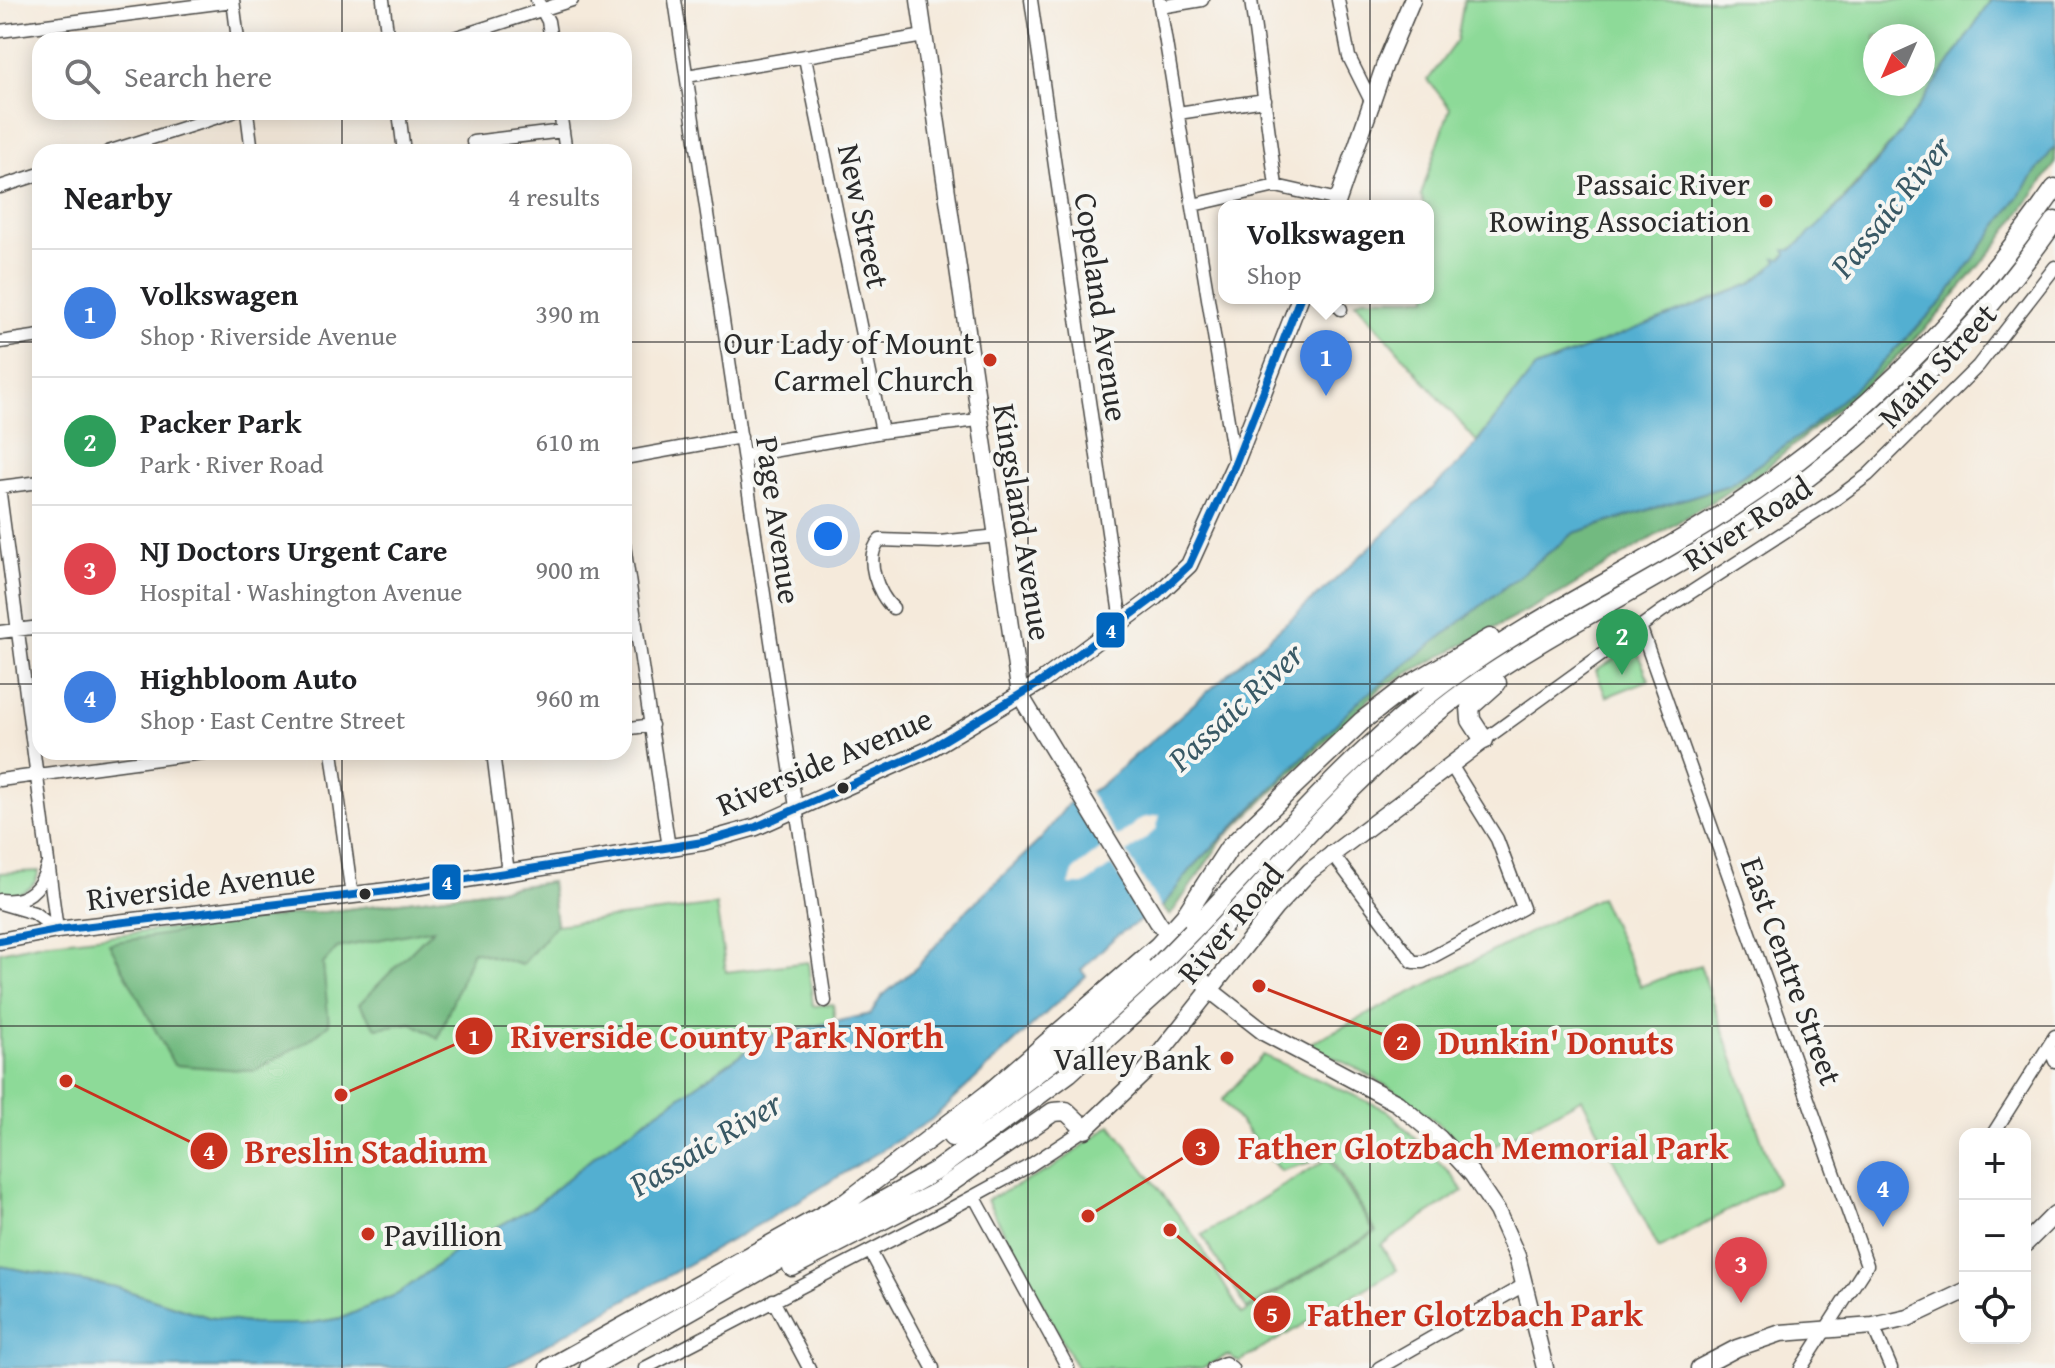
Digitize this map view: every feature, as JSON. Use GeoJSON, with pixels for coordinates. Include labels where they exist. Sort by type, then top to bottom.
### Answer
{"type":"FeatureCollection","features":[{"type":"Feature","properties":{"kind":"highway"},"geometry":{"type":"LineString","coordinates":[[1199,938],[1330,784],[1400,718],[1478,659],[1712,521],[1842,426],[1957,314],[2055,188]]}},
{"type":"Feature","properties":{"kind":"highway"},"geometry":{"type":"LineString","coordinates":[[1484,740],[1471,720],[1470,707],[1475,701],[1534,657],[1776,501],[1879,419],[1972,327],[2055,221]]}},
{"type":"Feature","properties":{"kind":"highway"},"geometry":{"type":"LineString","coordinates":[[589,1368],[854,1220],[964,1152],[1069,1073],[1199,938],[1437,713],[1514,658],[1667,570]]}},
{"type":"Feature","properties":{"kind":"highway"},"geometry":{"type":"LineString","coordinates":[[844,1204],[988,1094],[1163,928],[1185,916],[1229,848],[1374,711],[1425,675],[1540,610],[1565,606]]}},
{"type":"Feature","properties":{"kind":"highway"},"geometry":{"type":"LineString","coordinates":[[549,1368],[844,1204],[927,1154],[1007,1098],[1163,975]]}},
{"type":"Feature","properties":{"kind":"highway"},"geometry":{"type":"LineString","coordinates":[[659,1329],[838,1245],[914,1205],[960,1178],[1053,1112],[1072,1115],[1085,1129]]}},
{"type":"Feature","properties":{"kind":"main road","name":"Kingsland Avenue"},"geometry":{"type":"LineString","coordinates":[[919,0],[1020,695],[1163,928],[1210,990],[1265,1033],[1397,1103],[1439,1138],[1472,1174],[1497,1211],[1517,1256],[1545,1368]]}},
{"type":"Feature","properties":{"kind":"main road"},"geometry":{"type":"LineString","coordinates":[[1338,200],[1385,64],[1412,0]]}},
{"type":"Feature","properties":{"kind":"main road","name":"Riverside Avenue"},"geometry":{"type":"LineString","coordinates":[[0,941],[57,930],[352,896],[669,848],[732,835],[928,750],[1020,695],[1155,597],[1189,565],[1235,464],[1298,304]]}},
{"type":"Feature","properties":{"kind":"main road","name":"River Road"},"geometry":{"type":"LineString","coordinates":[[1085,1129],[1145,1072],[1283,899],[1331,852],[1484,740]]}},
{"type":"Feature","properties":{"kind":"main road"},"geometry":{"type":"LineString","coordinates":[[2031,1238],[2055,1214]]}},
{"type":"Feature","properties":{"kind":"main road"},"geometry":{"type":"LineString","coordinates":[[1699,1368],[1759,1340],[1829,1327],[1873,1326],[1919,1314],[1959,1294]]}},
{"type":"Feature","properties":{"kind":"street"},"geometry":{"type":"LineString","coordinates":[[383,0],[387,32]]}},
{"type":"Feature","properties":{"kind":"street"},"geometry":{"type":"LineString","coordinates":[[469,32],[539,5],[572,0]]}},
{"type":"Feature","properties":{"kind":"street","name":"Page Avenue"},"geometry":{"type":"LineString","coordinates":[[675,0],[825,1001]]}},
{"type":"Feature","properties":{"kind":"street","name":"Copeland Avenue"},"geometry":{"type":"LineString","coordinates":[[1031,0],[1121,622]]}},
{"type":"Feature","properties":{"kind":"street"},"geometry":{"type":"LineString","coordinates":[[1202,0],[1160,4],[1235,464]]}},
{"type":"Feature","properties":{"kind":"street"},"geometry":{"type":"LineString","coordinates":[[1251,0],[1276,186]]}},
{"type":"Feature","properties":{"kind":"street"},"geometry":{"type":"LineString","coordinates":[[1338,0],[1349,57],[1373,105]]}},
{"type":"Feature","properties":{"kind":"street"},"geometry":{"type":"LineString","coordinates":[[0,31],[233,1],[237,32]]}},
{"type":"Feature","properties":{"kind":"street"},"geometry":{"type":"LineString","coordinates":[[539,5],[548,21],[550,32]]}},
{"type":"Feature","properties":{"kind":"street"},"geometry":{"type":"LineString","coordinates":[[687,76],[924,36]]}},
{"type":"Feature","properties":{"kind":"street","name":"New Street"},"geometry":{"type":"LineString","coordinates":[[805,58],[882,432]]}},
{"type":"Feature","properties":{"kind":"street"},"geometry":{"type":"LineString","coordinates":[[1178,113],[1265,100]]}},
{"type":"Feature","properties":{"kind":"street"},"geometry":{"type":"LineString","coordinates":[[133,144],[208,120]]}},
{"type":"Feature","properties":{"kind":"street"},"geometry":{"type":"LineString","coordinates":[[248,120],[251,144]]}},
{"type":"Feature","properties":{"kind":"street"},"geometry":{"type":"LineString","coordinates":[[400,120],[403,144]]}},
{"type":"Feature","properties":{"kind":"street"},"geometry":{"type":"LineString","coordinates":[[561,120],[565,144]]}},
{"type":"Feature","properties":{"kind":"street"},"geometry":{"type":"LineString","coordinates":[[473,142],[563,131]]}},
{"type":"Feature","properties":{"kind":"street"},"geometry":{"type":"LineString","coordinates":[[0,187],[32,177]]}},
{"type":"Feature","properties":{"kind":"street"},"geometry":{"type":"LineString","coordinates":[[1193,205],[1276,186],[1326,200]]}},
{"type":"Feature","properties":{"kind":"street","name":"Main Street"},"geometry":{"type":"LineString","coordinates":[[1849,490],[1886,459],[1978,366],[2055,267]]}},
{"type":"Feature","properties":{"kind":"street"},"geometry":{"type":"LineString","coordinates":[[1337,304],[1341,309]]}},
{"type":"Feature","properties":{"kind":"street"},"geometry":{"type":"LineString","coordinates":[[0,342],[32,337]]}},
{"type":"Feature","properties":{"kind":"street"},"geometry":{"type":"LineString","coordinates":[[744,456],[882,432],[978,420]]}},
{"type":"Feature","properties":{"kind":"street"},"geometry":{"type":"LineString","coordinates":[[632,457],[741,437]]}},
{"type":"Feature","properties":{"kind":"street"},"geometry":{"type":"LineString","coordinates":[[0,487],[32,483]]}},
{"type":"Feature","properties":{"kind":"street","name":"River Road"},"geometry":{"type":"LineString","coordinates":[[1484,740],[1640,626],[1849,490]]}},
{"type":"Feature","properties":{"kind":"street"},"geometry":{"type":"LineString","coordinates":[[0,494],[32,730]]}},
{"type":"Feature","properties":{"kind":"street"},"geometry":{"type":"LineString","coordinates":[[893,608],[880,597],[874,562],[875,545],[880,540],[939,542],[998,536]]}},
{"type":"Feature","properties":{"kind":"street","name":"East Centre Street"},"geometry":{"type":"LineString","coordinates":[[1640,626],[1867,1265],[1829,1327]]}},
{"type":"Feature","properties":{"kind":"street"},"geometry":{"type":"LineString","coordinates":[[0,632],[32,628]]}},
{"type":"Feature","properties":{"kind":"street"},"geometry":{"type":"LineString","coordinates":[[632,636],[652,725],[669,848]]}},
{"type":"Feature","properties":{"kind":"street"},"geometry":{"type":"LineString","coordinates":[[632,728],[652,725]]}},
{"type":"Feature","properties":{"kind":"street"},"geometry":{"type":"LineString","coordinates":[[36,760],[57,930]]}},
{"type":"Feature","properties":{"kind":"street"},"geometry":{"type":"LineString","coordinates":[[0,780],[144,760]]}},
{"type":"Feature","properties":{"kind":"street"},"geometry":{"type":"LineString","coordinates":[[333,760],[352,896]]}},
{"type":"Feature","properties":{"kind":"street"},"geometry":{"type":"LineString","coordinates":[[494,760],[508,873]]}},
{"type":"Feature","properties":{"kind":"street"},"geometry":{"type":"LineString","coordinates":[[1331,852],[1413,962],[1423,962],[1523,908],[1497,839],[1451,765]]}},
{"type":"Feature","properties":{"kind":"street"},"geometry":{"type":"LineString","coordinates":[[0,901],[21,898],[34,892],[46,872],[49,859]]}},
{"type":"Feature","properties":{"kind":"street"},"geometry":{"type":"LineString","coordinates":[[0,901],[34,913],[57,930]]}},
{"type":"Feature","properties":{"kind":"street"},"geometry":{"type":"LineString","coordinates":[[2052,1041],[2055,1061]]}},
{"type":"Feature","properties":{"kind":"street"},"geometry":{"type":"LineString","coordinates":[[1997,1128],[2052,1041]]}},
{"type":"Feature","properties":{"kind":"street","name":"River Road"},"geometry":{"type":"LineString","coordinates":[[645,1368],[667,1363],[773,1300],[974,1196],[1085,1129]]}},
{"type":"Feature","properties":{"kind":"street"},"geometry":{"type":"LineString","coordinates":[[974,1196],[1068,1368]]}},
{"type":"Feature","properties":{"kind":"street"},"geometry":{"type":"LineString","coordinates":[[870,1251],[933,1368]]}},
{"type":"Feature","properties":{"kind":"street"},"geometry":{"type":"LineString","coordinates":[[1379,1368],[1524,1285]]}},
{"type":"Feature","properties":{"kind":"street"},"geometry":{"type":"LineString","coordinates":[[773,1300],[809,1368]]}},
{"type":"Feature","properties":{"kind":"street"},"geometry":{"type":"LineString","coordinates":[[1873,1326],[1891,1368]]}},
{"type":"Feature","properties":{"kind":"street"},"geometry":{"type":"LineString","coordinates":[[1801,1368],[1829,1327]]}},
{"type":"Feature","properties":{"kind":"green space"},"geometry":{"type":"Polygon","coordinates":[[[1464,0],[1991,0],[1935,84],[1935,24],[1863,24],[1863,96],[1927,96],[1912,119],[1819,227],[1751,284],[1535,368],[1477,442],[1358,304],[1434,304],[1434,200],[1422,200],[1421,195],[1450,108],[1428,80],[1457,40],[1464,0]]]}},
{"type":"Feature","properties":{"kind":"green space"},"geometry":{"type":"Polygon","coordinates":[[[2055,146],[2055,164],[1999,242],[1940,313],[1886,368],[1764,470],[1561,593],[1382,687],[1223,839],[1170,916],[1162,907],[1192,868],[1359,701],[1574,533],[1729,485],[1805,432],[1875,370],[1943,301],[2055,146]]]}},
{"type":"Feature","properties":{"kind":"green space"},"geometry":{"type":"Polygon","coordinates":[[[1635,646],[1649,680],[1606,697],[1596,671],[1635,646]]]}},
{"type":"Feature","properties":{"kind":"green space"},"geometry":{"type":"Polygon","coordinates":[[[39,871],[34,883],[25,891],[0,893],[0,873],[39,871]]]}},
{"type":"Feature","properties":{"kind":"green space"},"geometry":{"type":"Polygon","coordinates":[[[551,882],[556,925],[716,905],[726,972],[808,962],[813,1006],[833,1004],[835,1025],[768,1036],[597,1154],[535,1206],[463,1246],[398,1294],[342,1318],[305,1324],[254,1324],[208,1317],[116,1287],[0,1266],[0,952],[42,943],[325,912],[551,882]]]}},
{"type":"Feature","properties":{"kind":"green space"},"geometry":{"type":"Polygon","coordinates":[[[551,882],[556,925],[522,965],[473,951],[438,1038],[412,1023],[376,1028],[359,1004],[433,929],[337,948],[323,964],[329,1024],[311,1039],[254,1071],[174,1065],[109,943],[308,912],[551,882]]]}},
{"type":"Feature","properties":{"kind":"green space"},"geometry":{"type":"Polygon","coordinates":[[[1600,897],[1641,986],[1700,965],[1777,1183],[1659,1249],[1582,1098],[1474,1157],[1417,1106],[1375,1079],[1307,1045],[1600,897]]]}},
{"type":"Feature","properties":{"kind":"green space"},"geometry":{"type":"Polygon","coordinates":[[[1263,1055],[1387,1110],[1451,1174],[1463,1191],[1381,1245],[1397,1270],[1239,1362],[1228,1355],[1202,1368],[1077,1368],[987,1200],[1051,1169],[1111,1125],[1195,1237],[1242,1314],[1376,1232],[1331,1156],[1280,1171],[1222,1100],[1263,1055]]]}},
{"type":"Feature","properties":{"kind":"green space"},"geometry":{"type":"Polygon","coordinates":[[[1329,1158],[1374,1232],[1247,1309],[1202,1235],[1329,1158]]]}},
{"type":"Feature","properties":{"kind":"water","name":"Passaic River"},"geometry":{"type":"Polygon","coordinates":[[[1991,0],[2055,0],[2055,146],[1943,301],[1875,370],[1805,432],[1729,485],[1574,533],[1359,701],[1192,868],[1162,907],[1116,936],[1081,970],[1086,976],[931,1120],[779,1213],[505,1368],[0,1368],[0,1266],[116,1287],[208,1317],[254,1324],[305,1324],[342,1318],[398,1294],[463,1246],[535,1206],[597,1154],[768,1036],[871,1014],[881,997],[917,967],[965,912],[1040,840],[1068,804],[1099,787],[1335,580],[1465,458],[1535,368],[1751,284],[1777,262],[1775,258],[1781,259],[1787,254],[1785,250],[1791,250],[1849,194],[1927,96],[1935,96],[1935,84],[1991,0]]]}},
{"type":"Feature","properties":{"kind":"pier"},"geometry":{"type":"Polygon","coordinates":[[[1087,789],[1117,837],[1142,818],[1160,815],[1156,830],[1127,853],[1163,911],[1147,921],[1112,865],[1084,885],[1069,885],[1074,870],[1102,848],[1071,798],[1087,789]]]}},
{"type":"Feature","properties":{"kind":"transit line","name":"4"},"geometry":{"type":"LineString","coordinates":[[0,941],[57,930],[396,890],[703,842],[756,827],[928,750],[1041,682],[1155,597],[1189,565],[1235,464],[1298,304]]}},
{"type":"Feature","properties":{"kind":"place","name":"Passaic River Rowing Association"},"geometry":{"type":"Point","coordinates":[1766,201]}},
{"type":"Feature","properties":{"kind":"place","name":"Our Lady of Mount Carmel Church"},"geometry":{"type":"Point","coordinates":[990,360]}},
{"type":"Feature","properties":{"kind":"place","name":"Volkswagen"},"geometry":{"type":"Point","coordinates":[1326,396]}},
{"type":"Feature","properties":{"kind":"place","name":"Packer Park"},"geometry":{"type":"Point","coordinates":[1622,675]}},
{"type":"Feature","properties":{"kind":"place","name":"Dunkin' Donuts"},"geometry":{"type":"Point","coordinates":[1259,986]}},
{"type":"Feature","properties":{"kind":"place","name":"Valley Bank"},"geometry":{"type":"Point","coordinates":[1227,1058]}},
{"type":"Feature","properties":{"kind":"place","name":"Breslin Stadium"},"geometry":{"type":"Point","coordinates":[66,1081]}},
{"type":"Feature","properties":{"kind":"place","name":"Riverside County Park North"},"geometry":{"type":"Point","coordinates":[341,1095]}},
{"type":"Feature","properties":{"kind":"place","name":"Father Glotzbach Memorial Park"},"geometry":{"type":"Point","coordinates":[1088,1216]}},
{"type":"Feature","properties":{"kind":"place","name":"Highbloom Auto"},"geometry":{"type":"Point","coordinates":[1883,1227]}},
{"type":"Feature","properties":{"kind":"place","name":"Father Glotzbach Park"},"geometry":{"type":"Point","coordinates":[1170,1230]}},
{"type":"Feature","properties":{"kind":"place","name":"Pavillion"},"geometry":{"type":"Point","coordinates":[368,1234]}},
{"type":"Feature","properties":{"kind":"place","name":"NJ Doctors Urgent Care"},"geometry":{"type":"Point","coordinates":[1741,1303]}}]}
